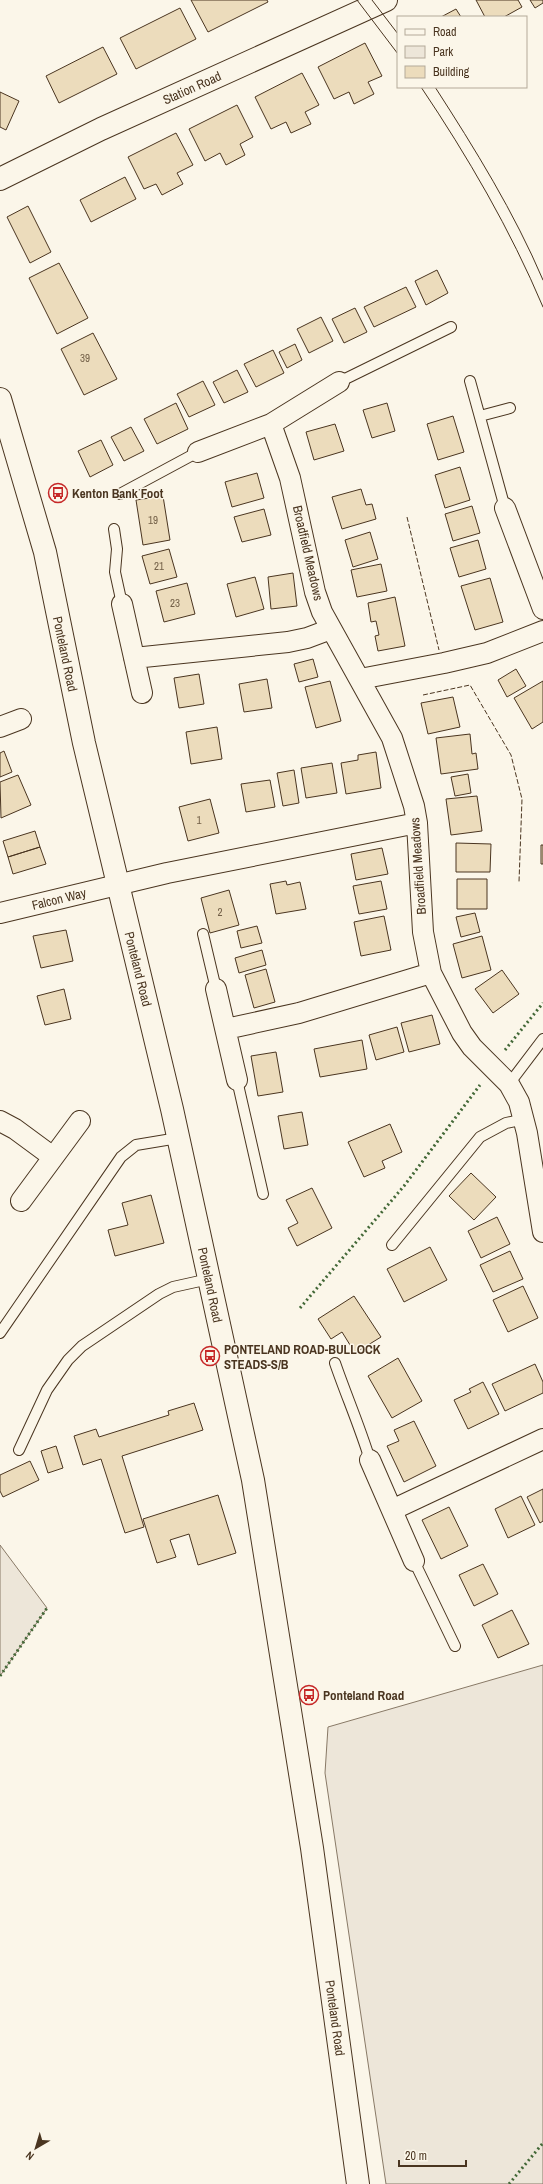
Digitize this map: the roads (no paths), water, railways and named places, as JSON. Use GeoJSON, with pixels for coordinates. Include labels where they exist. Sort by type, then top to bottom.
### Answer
{"type":"FeatureCollection","features":[{"type":"Feature","properties":{"kind":"main road","name":"Station Road"},"geometry":{"type":"LineString","coordinates":[[0,179],[101,129],[386,0]]}},
{"type":"Feature","properties":{"kind":"main road","name":"Ponteland Road"},"geometry":{"type":"LineString","coordinates":[[0,399],[6,444],[45,552],[84,743],[178,1138],[253,1480],[312,1848],[358,2184]]}},
{"type":"Feature","properties":{"kind":"street"},"geometry":{"type":"LineString","coordinates":[[198,452],[271,424],[339,382]]}},
{"type":"Feature","properties":{"kind":"street","name":"Broadfield Meadows"},"geometry":{"type":"LineString","coordinates":[[271,424],[290,478],[315,592],[322,612],[392,738],[414,806],[417,824],[423,932],[431,973],[462,1033],[472,1047],[509,1084],[524,1119],[543,1232]]}},
{"type":"Feature","properties":{"kind":"street"},"geometry":{"type":"LineString","coordinates":[[505,508],[543,609]]}},
{"type":"Feature","properties":{"kind":"street"},"geometry":{"type":"LineString","coordinates":[[122,604],[142,693]]}},
{"type":"Feature","properties":{"kind":"street"},"geometry":{"type":"LineString","coordinates":[[134,658],[288,642],[307,638],[331,629]]}},
{"type":"Feature","properties":{"kind":"street"},"geometry":{"type":"LineString","coordinates":[[360,679],[444,664],[487,653],[543,631]]}},
{"type":"Feature","properties":{"kind":"street"},"geometry":{"type":"LineString","coordinates":[[0,727],[21,719]]}},
{"type":"Feature","properties":{"kind":"street","name":"Falcon Way"},"geometry":{"type":"LineString","coordinates":[[0,913],[174,871],[417,824]]}},
{"type":"Feature","properties":{"kind":"street"},"geometry":{"type":"LineString","coordinates":[[226,1029],[305,1011],[431,973]]}},
{"type":"Feature","properties":{"kind":"street"},"geometry":{"type":"LineString","coordinates":[[216,989],[237,1080]]}},
{"type":"Feature","properties":{"kind":"street"},"geometry":{"type":"LineString","coordinates":[[0,1121],[15,1129],[53,1157]]}},
{"type":"Feature","properties":{"kind":"street"},"geometry":{"type":"LineString","coordinates":[[21,1201],[80,1121]]}},
{"type":"Feature","properties":{"kind":"street"},"geometry":{"type":"LineString","coordinates":[[392,1510],[543,1439]]}},
{"type":"Feature","properties":{"kind":"street"},"geometry":{"type":"LineString","coordinates":[[370,1460],[414,1561]]}},
{"type":"Feature","properties":{"kind":"lane"},"geometry":{"type":"LineString","coordinates":[[339,382],[451,327]]}},
{"type":"Feature","properties":{"kind":"lane"},"geometry":{"type":"LineString","coordinates":[[470,381],[505,508]]}},
{"type":"Feature","properties":{"kind":"lane"},"geometry":{"type":"LineString","coordinates":[[480,416],[510,408]]}},
{"type":"Feature","properties":{"kind":"lane"},"geometry":{"type":"LineString","coordinates":[[120,494],[198,452]]}},
{"type":"Feature","properties":{"kind":"lane"},"geometry":{"type":"LineString","coordinates":[[114,529],[117,549],[115,572],[122,604]]}},
{"type":"Feature","properties":{"kind":"lane"},"geometry":{"type":"LineString","coordinates":[[203,934],[216,989]]}},
{"type":"Feature","properties":{"kind":"lane"},"geometry":{"type":"LineString","coordinates":[[509,1084],[543,1039]]}},
{"type":"Feature","properties":{"kind":"lane"},"geometry":{"type":"LineString","coordinates":[[237,1080],[263,1194]]}},
{"type":"Feature","properties":{"kind":"lane"},"geometry":{"type":"LineString","coordinates":[[392,1245],[480,1136],[506,1124],[524,1119]]}},
{"type":"Feature","properties":{"kind":"lane"},"geometry":{"type":"LineString","coordinates":[[0,1333],[121,1156],[136,1145],[178,1138]]}},
{"type":"Feature","properties":{"kind":"lane"},"geometry":{"type":"LineString","coordinates":[[20,1450],[55,1377],[82,1346],[159,1294],[173,1287],[209,1279]]}},
{"type":"Feature","properties":{"kind":"lane"},"geometry":{"type":"LineString","coordinates":[[335,1362],[345,1392],[361,1428],[370,1460]]}},
{"type":"Feature","properties":{"kind":"lane"},"geometry":{"type":"LineString","coordinates":[[414,1561],[455,1646]]}},
{"type":"Feature","properties":{"kind":"tram line"},"geometry":{"type":"LineString","coordinates":[[357,0],[397,53]]}},
{"type":"Feature","properties":{"kind":"tram line"},"geometry":{"type":"LineString","coordinates":[[372,0],[397,33]]}},
{"type":"Feature","properties":{"kind":"tram line"},"geometry":{"type":"LineString","coordinates":[[422,88],[472,167],[487,194],[517,250],[543,307]]}},
{"type":"Feature","properties":{"kind":"tram line"},"geometry":{"type":"LineString","coordinates":[[436,88],[507,205],[543,280]]}},
{"type":"Feature","properties":{"kind":"place","name":"Kenton Bank Foot"},"geometry":{"type":"Point","coordinates":[58,493]}},
{"type":"Feature","properties":{"kind":"place","name":"PONTELAND ROAD-BULLOCK STEADS-S/B"},"geometry":{"type":"Point","coordinates":[210,1356]}},
{"type":"Feature","properties":{"kind":"place","name":"Ponteland Road"},"geometry":{"type":"Point","coordinates":[309,1695]}}]}
